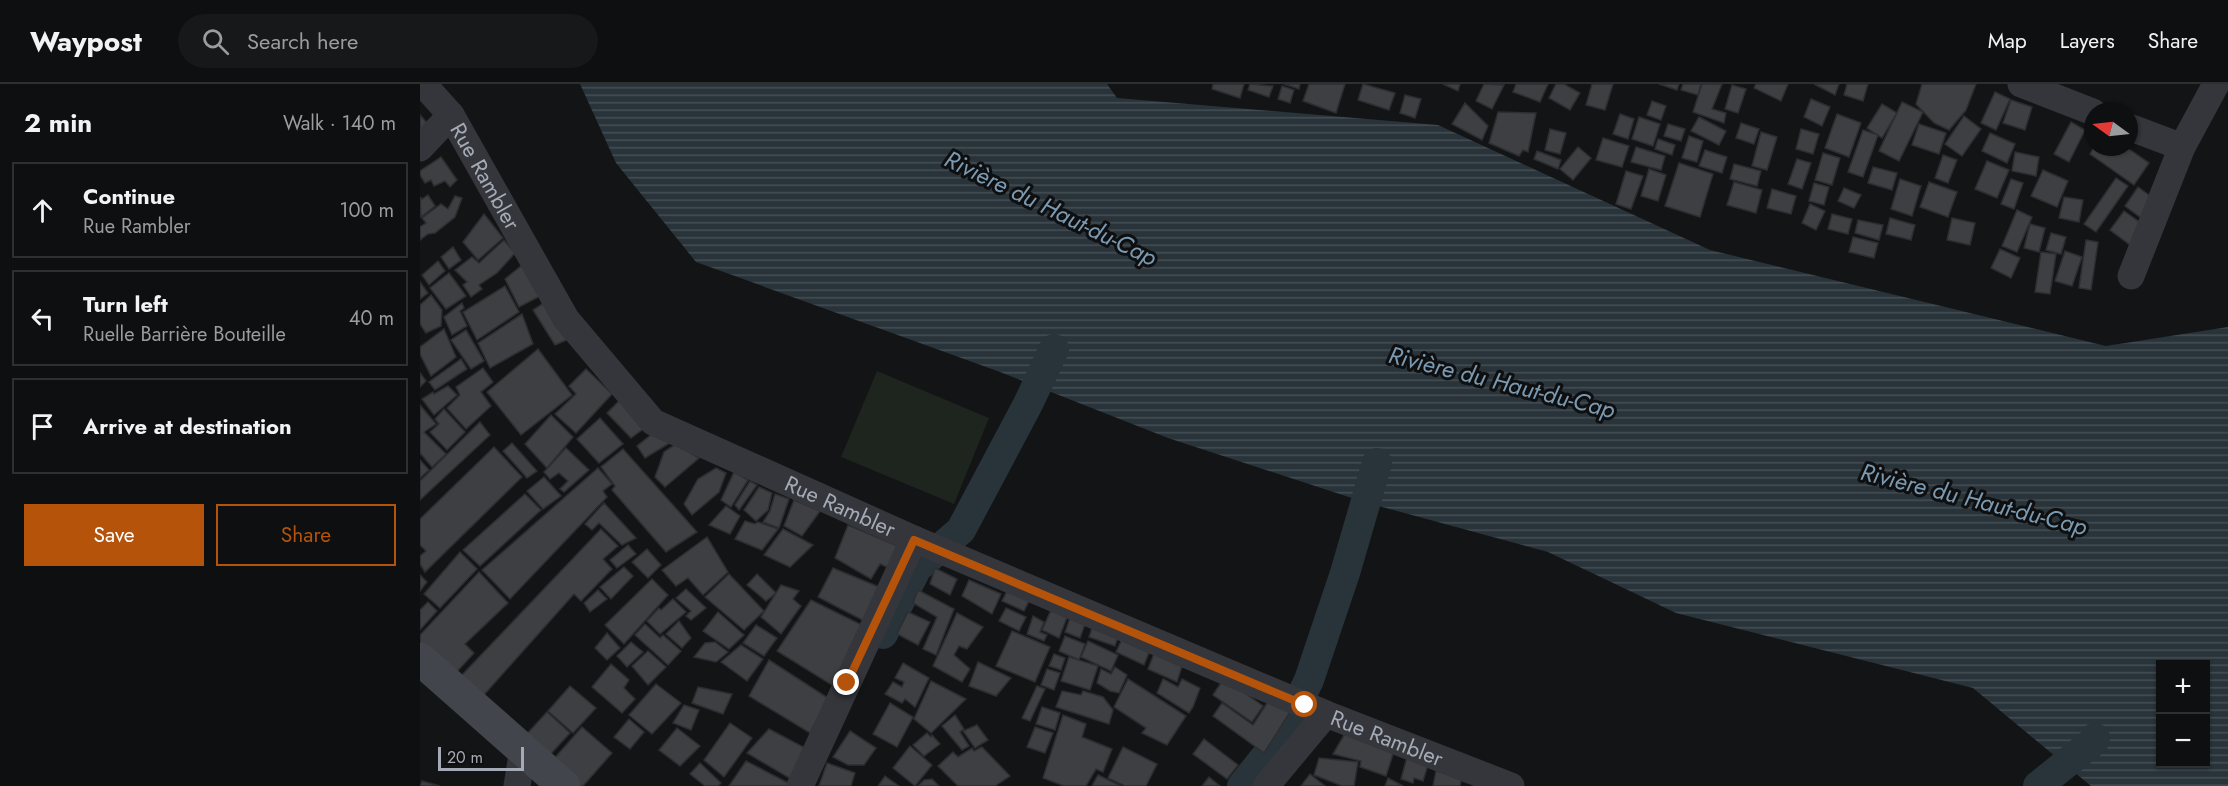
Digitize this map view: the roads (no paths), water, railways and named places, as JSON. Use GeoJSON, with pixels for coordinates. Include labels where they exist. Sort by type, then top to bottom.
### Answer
{"type":"FeatureCollection","features":[{"type":"Feature","properties":{"kind":"street","name":"Rue Rambler"},"geometry":{"type":"LineString","coordinates":[[423,84],[451,115],[566,319],[653,422],[914,540],[1326,714],[1510,786]]}},
{"type":"Feature","properties":{"kind":"street"},"geometry":{"type":"LineString","coordinates":[[2021,84],[2084,108]]}},
{"type":"Feature","properties":{"kind":"street"},"geometry":{"type":"LineString","coordinates":[[2131,276],[2182,147],[2216,84]]}},
{"type":"Feature","properties":{"kind":"street"},"geometry":{"type":"LineString","coordinates":[[420,148],[451,115]]}},
{"type":"Feature","properties":{"kind":"street"},"geometry":{"type":"LineString","coordinates":[[2138,130],[2182,147]]}},
{"type":"Feature","properties":{"kind":"street"},"geometry":{"type":"LineString","coordinates":[[800,786],[914,540]]}},
{"type":"Feature","properties":{"kind":"street"},"geometry":{"type":"LineString","coordinates":[[420,659],[564,786]]}},
{"type":"Feature","properties":{"kind":"street"},"geometry":{"type":"LineString","coordinates":[[1266,786],[1326,714]]}},
{"type":"Feature","properties":{"kind":"street"},"geometry":{"type":"LineString","coordinates":[[517,786],[522,749]]}},
{"type":"Feature","properties":{"kind":"water","name":"Rivière du Haut-du-Cap"},"geometry":{"type":"Polygon","coordinates":[[[580,84],[1107,84],[1117,98],[1438,125],[1710,250],[2106,346],[2228,327],[2228,786],[2091,786],[1973,688],[1676,613],[1548,552],[1364,502],[1168,438],[1000,372],[696,262],[616,163],[580,84]]]}},
{"type":"Feature","properties":{"kind":"waterway"},"geometry":{"type":"LineString","coordinates":[[883,634],[917,568],[961,530],[1028,404],[1054,349]]}},
{"type":"Feature","properties":{"kind":"waterway"},"geometry":{"type":"LineString","coordinates":[[1242,786],[1282,736],[1309,680],[1345,573],[1377,463]]}},
{"type":"Feature","properties":{"kind":"waterway"},"geometry":{"type":"LineString","coordinates":[[2038,786],[2095,738]]}}]}
